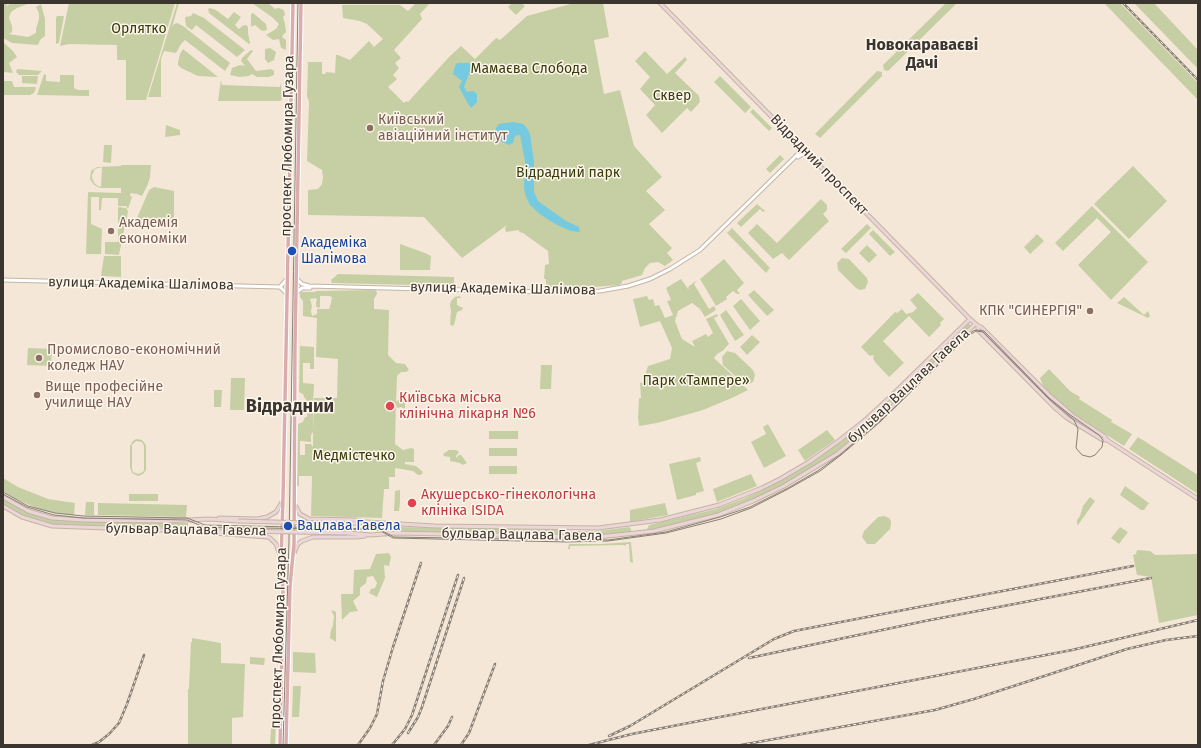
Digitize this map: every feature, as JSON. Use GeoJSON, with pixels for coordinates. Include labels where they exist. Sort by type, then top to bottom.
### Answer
{"type":"FeatureCollection","features":[{"type":"Feature","properties":{"kind":"main road","name":"проспект Любомира Гузара"},"geometry":{"type":"LineString","coordinates":[[280,745],[281,561],[284,498],[293,3]]}},
{"type":"Feature","properties":{"kind":"main road","name":"проспект Любомира Гузара"},"geometry":{"type":"LineString","coordinates":[[286,745],[292,559],[294,544],[296,292],[301,3]]}},
{"type":"Feature","properties":{"kind":"main road","name":"Відрадний проспект"},"geometry":{"type":"LineString","coordinates":[[660,3],[976,325],[980,331],[1053,406],[1070,420],[1103,440],[1107,440]]}},
{"type":"Feature","properties":{"kind":"main road","name":"бульвар Вацлава Гавела"},"geometry":{"type":"LineString","coordinates":[[3,497],[28,511],[52,518],[83,520],[165,521],[208,519],[347,524],[366,522],[435,526],[598,528],[660,520],[719,505],[762,488],[809,462],[864,421],[970,319]]}},
{"type":"Feature","properties":{"kind":"main road","name":"Відрадний проспект"},"geometry":{"type":"LineString","coordinates":[[976,325],[981,327],[1050,396],[1073,416],[1198,500]]}},
{"type":"Feature","properties":{"kind":"main road","name":"бульвар Вацлава Гавела"},"geometry":{"type":"LineString","coordinates":[[3,506],[22,517],[52,526],[203,531],[347,533],[370,535],[598,537],[654,531],[682,525],[731,511],[784,486],[837,454],[870,427],[976,325]]}},
{"type":"Feature","properties":{"kind":"main road"},"geometry":{"type":"LineString","coordinates":[[208,519],[267,517],[276,512],[284,498]]}},
{"type":"Feature","properties":{"kind":"main road"},"geometry":{"type":"LineString","coordinates":[[294,498],[297,512],[309,519],[355,520],[366,522]]}},
{"type":"Feature","properties":{"kind":"main road"},"geometry":{"type":"LineString","coordinates":[[385,523],[390,528],[387,534]]}},
{"type":"Feature","properties":{"kind":"main road"},"geometry":{"type":"LineString","coordinates":[[203,531],[236,535],[267,536],[276,544],[280,553],[281,561]]}},
{"type":"Feature","properties":{"kind":"main road"},"geometry":{"type":"LineString","coordinates":[[292,559],[298,544],[306,539],[313,537],[355,537],[370,535]]}},
{"type":"Feature","properties":{"kind":"street","name":"вулиця Академіка Шалімова"},"geometry":{"type":"LineString","coordinates":[[297,279],[306,286],[579,292],[600,291],[625,287],[651,278],[670,269],[700,250],[798,154],[800,146]]}},
{"type":"Feature","properties":{"kind":"street","name":"вулиця Академіка Шалімова"},"geometry":{"type":"LineString","coordinates":[[296,292],[302,288],[312,288],[585,293],[629,287],[648,281],[673,270],[701,250],[800,155],[806,152]]}},
{"type":"Feature","properties":{"kind":"street"},"geometry":{"type":"LineString","coordinates":[[287,279],[280,286],[287,294]]}},
{"type":"Feature","properties":{"kind":"street","name":"вулиця Академіка Шалімова"},"geometry":{"type":"LineString","coordinates":[[3,280],[280,286]]}},
{"type":"Feature","properties":{"kind":"green space"},"geometry":{"type":"Polygon","coordinates":[[[3,3],[7,3],[7,6],[11,3],[30,3],[11,12],[9,18],[12,26],[12,32],[9,34],[28,37],[36,33],[39,13],[36,7],[41,4],[45,19],[45,36],[40,40],[38,45],[12,43],[3,38],[3,3]]]}},
{"type":"Feature","properties":{"kind":"green space","name":"Орлятко"},"geometry":{"type":"Polygon","coordinates":[[[69,3],[175,3],[146,100],[126,100],[126,60],[117,60],[117,45],[69,44],[60,46],[69,3]]]}},
{"type":"Feature","properties":{"kind":"green space"},"geometry":{"type":"Polygon","coordinates":[[[177,3],[179,3],[172,27],[177,23],[183,26],[230,63],[225,71],[185,40],[176,53],[164,51],[161,59],[161,97],[148,97],[177,3]]]}},
{"type":"Feature","properties":{"kind":"green space"},"geometry":{"type":"Polygon","coordinates":[[[252,3],[268,3],[275,9],[278,8],[284,11],[285,15],[283,17],[286,32],[282,37],[286,40],[286,50],[281,48],[279,39],[273,40],[266,35],[276,29],[279,24],[252,3]]]}},
{"type":"Feature","properties":{"kind":"green space"},"geometry":{"type":"Polygon","coordinates":[[[416,3],[430,3],[420,14],[422,19],[394,50],[401,58],[395,63],[399,68],[393,75],[397,79],[388,87],[404,103],[406,101],[408,102],[461,46],[475,59],[496,38],[500,40],[527,16],[574,3],[603,3],[609,37],[594,40],[604,94],[620,90],[634,146],[662,177],[646,191],[665,210],[649,224],[672,248],[667,253],[673,260],[665,266],[658,262],[650,263],[645,268],[642,275],[622,281],[619,285],[581,288],[546,287],[546,279],[544,279],[545,265],[549,264],[548,251],[523,233],[519,232],[519,230],[506,232],[505,228],[507,225],[462,258],[424,217],[308,215],[308,190],[318,189],[322,184],[323,177],[322,170],[307,161],[309,102],[307,96],[307,62],[322,62],[322,74],[325,74],[326,72],[335,73],[336,55],[350,60],[369,41],[374,47],[383,39],[367,24],[360,21],[343,18],[342,5],[400,5],[408,11],[416,3]]]}},
{"type":"Feature","properties":{"kind":"green space"},"geometry":{"type":"Polygon","coordinates":[[[512,3],[521,3],[525,6],[516,15],[508,7],[512,3]]]}},
{"type":"Feature","properties":{"kind":"green space"},"geometry":{"type":"Polygon","coordinates":[[[946,3],[957,3],[888,71],[884,70],[883,65],[946,3]]]}},
{"type":"Feature","properties":{"kind":"green space"},"geometry":{"type":"Polygon","coordinates":[[[1104,3],[1120,3],[1198,83],[1198,100],[1104,3]]]}},
{"type":"Feature","properties":{"kind":"green space"},"geometry":{"type":"Polygon","coordinates":[[[1134,3],[1154,3],[1198,50],[1198,69],[1134,3]]]}},
{"type":"Feature","properties":{"kind":"green space"},"geometry":{"type":"Polygon","coordinates":[[[210,8],[216,10],[228,19],[234,12],[241,17],[235,25],[239,29],[246,25],[248,27],[250,43],[249,44],[209,13],[208,9],[210,8]]]}},
{"type":"Feature","properties":{"kind":"green space"},"geometry":{"type":"Polygon","coordinates":[[[193,13],[204,18],[245,50],[237,57],[196,25],[192,30],[186,26],[185,17],[191,16],[193,13]]]}},
{"type":"Feature","properties":{"kind":"green space"},"geometry":{"type":"Polygon","coordinates":[[[253,13],[266,24],[267,30],[262,31],[255,25],[251,27],[251,14],[253,13]]]}},
{"type":"Feature","properties":{"kind":"green space"},"geometry":{"type":"Polygon","coordinates":[[[57,16],[64,16],[59,43],[56,44],[56,18],[57,16]]]}},
{"type":"Feature","properties":{"kind":"green space"},"geometry":{"type":"Polygon","coordinates":[[[3,42],[17,57],[9,63],[13,73],[3,72],[3,42]]]}},
{"type":"Feature","properties":{"kind":"green space"},"geometry":{"type":"Polygon","coordinates":[[[270,48],[276,52],[274,60],[268,63],[265,59],[265,49],[270,48]]]}},
{"type":"Feature","properties":{"kind":"green space"},"geometry":{"type":"Polygon","coordinates":[[[183,49],[218,77],[198,76],[181,68],[178,65],[178,62],[183,49]]]}},
{"type":"Feature","properties":{"kind":"green space"},"geometry":{"type":"Polygon","coordinates":[[[251,50],[253,51],[247,59],[256,71],[271,69],[274,71],[274,75],[269,77],[257,77],[252,74],[249,76],[240,77],[230,75],[232,68],[240,65],[245,66],[241,61],[242,58],[251,50]]]}},
{"type":"Feature","properties":{"kind":"green space","name":"Сквер"},"geometry":{"type":"Polygon","coordinates":[[[645,51],[667,74],[685,57],[687,60],[675,73],[699,96],[700,102],[691,112],[687,108],[662,133],[646,115],[655,105],[640,89],[650,77],[635,61],[645,51]]]}},
{"type":"Feature","properties":{"kind":"green space"},"geometry":{"type":"Polygon","coordinates":[[[17,69],[42,71],[38,75],[19,75],[16,72],[17,69]]]}},
{"type":"Feature","properties":{"kind":"green space"},"geometry":{"type":"Polygon","coordinates":[[[877,71],[882,72],[882,76],[820,138],[815,134],[877,71]]]}},
{"type":"Feature","properties":{"kind":"green space"},"geometry":{"type":"Polygon","coordinates":[[[44,74],[46,75],[46,81],[60,82],[60,75],[74,75],[74,88],[78,90],[89,90],[89,96],[37,95],[44,74]]]}},
{"type":"Feature","properties":{"kind":"green space"},"geometry":{"type":"Polygon","coordinates":[[[22,76],[38,76],[37,84],[22,83],[22,76]]]}},
{"type":"Feature","properties":{"kind":"green space"},"geometry":{"type":"Polygon","coordinates":[[[720,76],[751,107],[745,113],[714,82],[720,76]]]}},
{"type":"Feature","properties":{"kind":"green space"},"geometry":{"type":"Polygon","coordinates":[[[221,80],[222,85],[280,87],[281,82],[282,99],[280,101],[218,101],[221,80]]]}},
{"type":"Feature","properties":{"kind":"green space"},"geometry":{"type":"Polygon","coordinates":[[[3,81],[12,81],[14,87],[36,88],[34,93],[30,95],[3,95],[3,81]]]}},
{"type":"Feature","properties":{"kind":"green space"},"geometry":{"type":"Polygon","coordinates":[[[753,109],[772,128],[769,131],[750,112],[753,109]]]}},
{"type":"Feature","properties":{"kind":"green space"},"geometry":{"type":"Polygon","coordinates":[[[166,125],[180,130],[180,135],[165,137],[166,125]]]}},
{"type":"Feature","properties":{"kind":"green space"},"geometry":{"type":"Polygon","coordinates":[[[104,145],[112,145],[111,163],[103,162],[104,145]]]}},
{"type":"Feature","properties":{"kind":"green space"},"geometry":{"type":"Polygon","coordinates":[[[780,155],[784,159],[770,173],[766,169],[780,155]]]}},
{"type":"Feature","properties":{"kind":"green space"},"geometry":{"type":"Polygon","coordinates":[[[151,165],[148,184],[142,196],[131,193],[130,196],[132,197],[128,209],[126,206],[118,206],[118,198],[102,198],[101,210],[99,210],[99,197],[91,197],[91,224],[102,229],[101,254],[86,254],[88,192],[121,193],[121,188],[100,188],[94,185],[90,179],[91,171],[97,167],[151,165]],[[102,167],[95,169],[92,175],[95,184],[100,187],[102,167]]]}},
{"type":"Feature","properties":{"kind":"green space"},"geometry":{"type":"Polygon","coordinates":[[[1133,166],[1167,201],[1129,239],[1094,204],[1133,166]]]}},
{"type":"Feature","properties":{"kind":"green space"},"geometry":{"type":"Polygon","coordinates":[[[154,187],[174,191],[174,225],[134,225],[149,190],[154,187]]]}},
{"type":"Feature","properties":{"kind":"green space"},"geometry":{"type":"Polygon","coordinates":[[[821,199],[827,205],[827,210],[823,214],[829,221],[789,260],[782,253],[773,259],[748,233],[757,224],[777,243],[821,199]]]}},
{"type":"Feature","properties":{"kind":"green space"},"geometry":{"type":"Polygon","coordinates":[[[757,204],[765,211],[763,212],[760,209],[741,227],[737,223],[757,204]]]}},
{"type":"Feature","properties":{"kind":"green space"},"geometry":{"type":"Polygon","coordinates":[[[1092,206],[1148,262],[1111,300],[1078,265],[1111,232],[1097,218],[1063,251],[1055,243],[1092,206]]]}},
{"type":"Feature","properties":{"kind":"green space"},"geometry":{"type":"Polygon","coordinates":[[[118,207],[126,208],[128,211],[126,223],[118,223],[118,207]]]}},
{"type":"Feature","properties":{"kind":"green space"},"geometry":{"type":"Polygon","coordinates":[[[867,224],[871,228],[846,253],[841,249],[867,224]]]}},
{"type":"Feature","properties":{"kind":"green space"},"geometry":{"type":"Polygon","coordinates":[[[118,225],[125,225],[119,255],[105,254],[105,242],[118,242],[118,225]]]}},
{"type":"Feature","properties":{"kind":"green space"},"geometry":{"type":"Polygon","coordinates":[[[732,228],[770,268],[766,273],[727,233],[732,228]]]}},
{"type":"Feature","properties":{"kind":"green space"},"geometry":{"type":"Polygon","coordinates":[[[873,230],[895,252],[890,256],[869,234],[873,230]]]}},
{"type":"Feature","properties":{"kind":"green space"},"geometry":{"type":"Polygon","coordinates":[[[1037,234],[1044,241],[1030,254],[1024,247],[1037,234]]]}},
{"type":"Feature","properties":{"kind":"green space"},"geometry":{"type":"Polygon","coordinates":[[[400,244],[431,256],[430,270],[400,270],[400,244]]]}},
{"type":"Feature","properties":{"kind":"green space"},"geometry":{"type":"Polygon","coordinates":[[[867,245],[877,255],[869,263],[859,253],[867,245]]]}},
{"type":"Feature","properties":{"kind":"green space"},"geometry":{"type":"Polygon","coordinates":[[[104,256],[121,256],[121,277],[101,276],[104,256]]]}},
{"type":"Feature","properties":{"kind":"green space"},"geometry":{"type":"Polygon","coordinates":[[[842,258],[849,259],[867,278],[868,282],[865,289],[860,290],[856,288],[838,270],[837,263],[842,258]]]}},
{"type":"Feature","properties":{"kind":"green space"},"geometry":{"type":"Polygon","coordinates":[[[724,259],[744,283],[737,290],[740,294],[733,291],[726,297],[727,299],[716,306],[700,279],[724,259]]]}},
{"type":"Feature","properties":{"kind":"green space"},"geometry":{"type":"Polygon","coordinates":[[[338,274],[454,277],[454,286],[332,283],[331,280],[338,274]]]}},
{"type":"Feature","properties":{"kind":"green space","name":"Парк «Тампере»"},"geometry":{"type":"Polygon","coordinates":[[[681,279],[688,289],[688,287],[697,280],[694,284],[709,309],[714,306],[716,310],[705,317],[700,309],[692,303],[678,311],[675,321],[682,339],[695,347],[692,341],[706,334],[708,337],[713,333],[706,319],[717,314],[718,316],[714,318],[729,344],[714,358],[748,390],[703,410],[657,423],[639,426],[639,398],[641,398],[640,383],[644,382],[648,366],[670,359],[672,348],[660,321],[640,327],[633,299],[647,296],[649,300],[653,299],[655,306],[659,305],[665,318],[673,315],[667,301],[671,300],[666,288],[681,279]]]}},
{"type":"Feature","properties":{"kind":"green space","name":"Медмістечко"},"geometry":{"type":"Polygon","coordinates":[[[376,290],[377,294],[374,299],[374,309],[389,310],[388,355],[396,363],[405,364],[409,370],[406,372],[401,372],[397,376],[396,402],[398,400],[405,400],[405,409],[401,407],[397,408],[396,403],[395,444],[403,450],[411,448],[414,449],[414,462],[405,462],[405,464],[416,466],[423,472],[421,475],[418,475],[413,471],[395,468],[395,477],[389,477],[389,489],[384,489],[382,518],[311,516],[312,476],[299,476],[299,486],[297,486],[298,424],[303,422],[305,417],[307,417],[307,410],[304,409],[313,410],[313,431],[314,398],[337,398],[338,359],[316,357],[317,318],[303,316],[303,301],[300,297],[300,293],[316,291],[376,290]],[[320,296],[320,307],[318,308],[316,306],[316,298],[310,299],[312,316],[317,314],[317,309],[329,309],[332,297],[320,296]],[[313,432],[311,435],[311,442],[300,441],[300,455],[305,455],[305,444],[311,444],[313,447],[313,432]]]}},
{"type":"Feature","properties":{"kind":"green space"},"geometry":{"type":"Polygon","coordinates":[[[754,290],[774,310],[767,316],[748,295],[754,290]]]}},
{"type":"Feature","properties":{"kind":"green space"},"geometry":{"type":"Polygon","coordinates":[[[918,293],[944,319],[940,323],[941,325],[929,337],[909,316],[883,341],[904,363],[889,377],[875,362],[873,358],[874,356],[870,356],[861,347],[895,312],[897,313],[902,309],[906,314],[913,312],[917,308],[910,300],[918,293]]]}},
{"type":"Feature","properties":{"kind":"green space"},"geometry":{"type":"Polygon","coordinates":[[[459,296],[462,298],[457,298],[457,305],[463,308],[457,312],[454,325],[452,326],[450,324],[450,305],[451,301],[455,297],[459,296]]]}},
{"type":"Feature","properties":{"kind":"green space"},"geometry":{"type":"Polygon","coordinates":[[[1124,297],[1144,315],[1148,311],[1150,316],[1148,318],[1117,303],[1124,297]]]}},
{"type":"Feature","properties":{"kind":"green space"},"geometry":{"type":"Polygon","coordinates":[[[741,299],[760,321],[750,330],[733,306],[741,299]]]}},
{"type":"Feature","properties":{"kind":"green space"},"geometry":{"type":"Polygon","coordinates":[[[726,310],[744,335],[735,341],[720,315],[726,310]]]}},
{"type":"Feature","properties":{"kind":"green space"},"geometry":{"type":"Polygon","coordinates":[[[967,323],[970,324],[970,327],[892,404],[889,401],[890,399],[967,323]]]}},
{"type":"Feature","properties":{"kind":"green space"},"geometry":{"type":"Polygon","coordinates":[[[752,335],[760,342],[747,355],[740,347],[752,335]]]}},
{"type":"Feature","properties":{"kind":"green space"},"geometry":{"type":"Polygon","coordinates":[[[300,346],[314,347],[314,369],[310,369],[310,363],[303,363],[303,383],[314,384],[312,406],[304,406],[307,405],[306,399],[303,394],[299,392],[300,346]]]}},
{"type":"Feature","properties":{"kind":"green space"},"geometry":{"type":"Polygon","coordinates":[[[28,348],[52,349],[51,366],[27,365],[28,348]]]}},
{"type":"Feature","properties":{"kind":"green space"},"geometry":{"type":"Polygon","coordinates":[[[727,351],[735,353],[753,370],[755,375],[753,382],[744,384],[723,365],[722,357],[727,351]]]}},
{"type":"Feature","properties":{"kind":"green space"},"geometry":{"type":"Polygon","coordinates":[[[541,365],[552,365],[551,389],[540,389],[541,365]]]}},
{"type":"Feature","properties":{"kind":"green space"},"geometry":{"type":"Polygon","coordinates":[[[1049,369],[1070,391],[1080,397],[1079,399],[1112,420],[1111,422],[1132,434],[1124,446],[1073,414],[1051,395],[1043,386],[1040,378],[1049,369]]]}},
{"type":"Feature","properties":{"kind":"green space"},"geometry":{"type":"Polygon","coordinates":[[[231,378],[245,378],[244,410],[230,410],[231,378]]]}},
{"type":"Feature","properties":{"kind":"green space"},"geometry":{"type":"Polygon","coordinates":[[[214,390],[222,390],[221,407],[214,407],[214,390]]]}},
{"type":"Feature","properties":{"kind":"green space"},"geometry":{"type":"Polygon","coordinates":[[[885,403],[889,408],[832,456],[784,484],[718,514],[650,531],[647,529],[649,525],[716,509],[745,498],[782,480],[811,463],[829,450],[865,422],[885,403]]]}},
{"type":"Feature","properties":{"kind":"green space"},"geometry":{"type":"Polygon","coordinates":[[[768,424],[786,456],[764,468],[751,442],[766,434],[763,427],[768,424]]]}},
{"type":"Feature","properties":{"kind":"green space"},"geometry":{"type":"Polygon","coordinates":[[[827,430],[835,440],[805,461],[798,450],[827,430]]]}},
{"type":"Feature","properties":{"kind":"green space"},"geometry":{"type":"Polygon","coordinates":[[[489,431],[518,431],[518,439],[489,439],[489,431]]]}},
{"type":"Feature","properties":{"kind":"green space"},"geometry":{"type":"Polygon","coordinates":[[[1138,437],[1198,475],[1198,494],[1129,449],[1138,437]]]}},
{"type":"Feature","properties":{"kind":"green space"},"geometry":{"type":"Polygon","coordinates":[[[136,439],[142,440],[146,445],[146,470],[143,474],[138,476],[132,473],[130,467],[130,446],[136,439]],[[136,441],[132,445],[132,469],[133,472],[138,474],[144,470],[144,446],[142,442],[136,441]]]}},
{"type":"Feature","properties":{"kind":"green space"},"geometry":{"type":"Polygon","coordinates":[[[489,448],[517,448],[517,456],[489,456],[489,448]]]}},
{"type":"Feature","properties":{"kind":"green space"},"geometry":{"type":"Polygon","coordinates":[[[449,450],[456,450],[459,452],[456,458],[461,455],[467,463],[463,465],[450,461],[450,457],[444,456],[443,454],[449,450]]]}},
{"type":"Feature","properties":{"kind":"green space"},"geometry":{"type":"Polygon","coordinates":[[[700,457],[701,461],[696,463],[704,491],[696,493],[696,495],[677,500],[669,464],[700,457]]]}},
{"type":"Feature","properties":{"kind":"green space"},"geometry":{"type":"Polygon","coordinates":[[[489,466],[517,466],[517,474],[489,474],[489,466]]]}},
{"type":"Feature","properties":{"kind":"green space"},"geometry":{"type":"Polygon","coordinates":[[[751,474],[757,486],[717,502],[713,489],[751,474]]]}},
{"type":"Feature","properties":{"kind":"green space"},"geometry":{"type":"Polygon","coordinates":[[[3,478],[18,487],[48,499],[75,503],[74,515],[55,513],[39,509],[13,498],[3,491],[3,478]]]}},
{"type":"Feature","properties":{"kind":"green space"},"geometry":{"type":"Polygon","coordinates":[[[1125,486],[1149,503],[1144,510],[1141,510],[1120,495],[1125,486]]]}},
{"type":"Feature","properties":{"kind":"green space"},"geometry":{"type":"Polygon","coordinates":[[[400,490],[399,511],[394,511],[395,491],[400,490]]]}},
{"type":"Feature","properties":{"kind":"green space"},"geometry":{"type":"Polygon","coordinates":[[[129,494],[158,494],[158,501],[129,501],[129,494]]]}},
{"type":"Feature","properties":{"kind":"green space"},"geometry":{"type":"Polygon","coordinates":[[[1090,497],[1095,501],[1078,525],[1077,520],[1083,506],[1090,497]]]}},
{"type":"Feature","properties":{"kind":"green space"},"geometry":{"type":"Polygon","coordinates":[[[3,499],[27,512],[54,520],[188,523],[188,528],[53,524],[36,520],[13,511],[3,505],[3,499]]]}},
{"type":"Feature","properties":{"kind":"green space"},"geometry":{"type":"Polygon","coordinates":[[[86,502],[94,502],[94,515],[85,515],[86,502]]]}},
{"type":"Feature","properties":{"kind":"green space"},"geometry":{"type":"Polygon","coordinates":[[[98,503],[187,505],[186,517],[98,515],[98,503]]]}},
{"type":"Feature","properties":{"kind":"green space"},"geometry":{"type":"Polygon","coordinates":[[[665,503],[668,515],[630,522],[630,510],[665,503]]]}},
{"type":"Feature","properties":{"kind":"green space"},"geometry":{"type":"Polygon","coordinates":[[[884,516],[889,518],[891,521],[890,529],[875,544],[867,544],[862,537],[864,531],[878,517],[884,516]]]}},
{"type":"Feature","properties":{"kind":"green space"},"geometry":{"type":"Polygon","coordinates":[[[390,525],[398,527],[563,530],[563,535],[390,532],[390,525]]]}},
{"type":"Feature","properties":{"kind":"green space"},"geometry":{"type":"Polygon","coordinates":[[[629,527],[631,532],[598,536],[571,536],[571,531],[598,531],[629,527]]]}},
{"type":"Feature","properties":{"kind":"green space"},"geometry":{"type":"Polygon","coordinates":[[[1120,527],[1128,532],[1119,544],[1111,538],[1120,527]]]}},
{"type":"Feature","properties":{"kind":"green space"},"geometry":{"type":"Polygon","coordinates":[[[631,542],[633,563],[630,562],[629,544],[626,544],[626,546],[570,546],[570,549],[568,549],[569,544],[631,542]]]}},
{"type":"Feature","properties":{"kind":"green space"},"geometry":{"type":"Polygon","coordinates":[[[1137,550],[1150,551],[1155,555],[1198,554],[1198,615],[1159,623],[1151,577],[1137,575],[1133,555],[1136,554],[1137,550]]]}},
{"type":"Feature","properties":{"kind":"green space"},"geometry":{"type":"Polygon","coordinates":[[[389,553],[391,557],[389,566],[384,565],[385,578],[377,597],[369,593],[371,589],[375,588],[377,583],[373,576],[367,577],[366,583],[360,588],[360,595],[353,601],[358,611],[350,612],[342,620],[341,594],[353,594],[354,570],[370,569],[376,554],[389,553]]]}},
{"type":"Feature","properties":{"kind":"green space"},"geometry":{"type":"Polygon","coordinates":[[[331,610],[336,612],[336,642],[330,638],[334,616],[331,610]]]}},
{"type":"Feature","properties":{"kind":"green space"},"geometry":{"type":"Polygon","coordinates":[[[192,638],[221,643],[221,663],[245,664],[243,717],[232,718],[232,745],[188,745],[188,690],[192,638]]]}},
{"type":"Feature","properties":{"kind":"green space"},"geometry":{"type":"Polygon","coordinates":[[[293,652],[315,653],[316,673],[293,672],[293,652]]]}},
{"type":"Feature","properties":{"kind":"green space"},"geometry":{"type":"Polygon","coordinates":[[[250,657],[265,658],[264,665],[250,664],[250,657]]]}},
{"type":"Feature","properties":{"kind":"green space"},"geometry":{"type":"Polygon","coordinates":[[[293,686],[301,686],[299,717],[292,717],[293,686]]]}},
{"type":"Feature","properties":{"kind":"green space"},"geometry":{"type":"Polygon","coordinates":[[[272,714],[276,715],[275,745],[270,745],[272,714]]]}},
{"type":"Feature","properties":{"kind":"water"},"geometry":{"type":"Polygon","coordinates":[[[457,63],[469,63],[472,66],[464,87],[467,92],[473,91],[477,94],[477,102],[471,108],[459,87],[462,81],[453,74],[457,63]]]}},
{"type":"Feature","properties":{"kind":"water"},"geometry":{"type":"Polygon","coordinates":[[[513,122],[523,124],[530,134],[534,162],[534,192],[538,201],[566,221],[579,227],[580,232],[571,231],[557,225],[541,215],[530,205],[524,188],[525,161],[520,135],[515,136],[513,143],[509,145],[496,139],[496,128],[499,124],[513,122]]]}},
{"type":"Feature","properties":{"kind":"tram line"},"geometry":{"type":"LineString","coordinates":[[283,745],[289,540],[298,3]]}},
{"type":"Feature","properties":{"kind":"tram line"},"geometry":{"type":"LineString","coordinates":[[3,492],[28,506],[55,513],[83,516],[187,518],[205,525],[379,529],[394,537],[608,540],[666,532],[750,507],[788,488],[819,470],[873,427],[964,339],[973,331],[976,330],[984,331],[1049,398],[1099,435],[1103,440],[1102,447],[1095,455],[1090,457],[1082,455],[1076,448],[1078,429],[1074,420],[1048,398],[983,332],[976,331],[968,336],[880,422],[820,471],[751,508],[721,519],[666,533],[608,541],[567,542],[393,538],[379,530],[204,527],[187,520],[83,518],[54,515],[27,507],[3,494]]}},
{"type":"Feature","properties":{"kind":"railway"},"geometry":{"type":"LineString","coordinates":[[1123,3],[1198,80]]}},
{"type":"Feature","properties":{"kind":"railway"},"geometry":{"type":"LineString","coordinates":[[358,745],[370,728],[377,714],[383,681],[421,563]]}},
{"type":"Feature","properties":{"kind":"railway"},"geometry":{"type":"LineString","coordinates":[[609,736],[630,726],[774,639],[794,631],[1133,566]]}},
{"type":"Feature","properties":{"kind":"railway"},"geometry":{"type":"LineString","coordinates":[[392,745],[405,729],[412,715],[458,575]]}},
{"type":"Feature","properties":{"kind":"railway"},"geometry":{"type":"LineString","coordinates":[[408,733],[418,717],[422,707],[464,578]]}},
{"type":"Feature","properties":{"kind":"railway"},"geometry":{"type":"LineString","coordinates":[[749,658],[925,621],[1151,578]]}},
{"type":"Feature","properties":{"kind":"railway"},"geometry":{"type":"LineString","coordinates":[[589,745],[632,734],[1072,650],[1198,620]]}},
{"type":"Feature","properties":{"kind":"railway"},"geometry":{"type":"LineString","coordinates":[[741,745],[935,710],[974,699],[1127,649],[1166,640],[1198,636]]}},
{"type":"Feature","properties":{"kind":"railway"},"geometry":{"type":"LineString","coordinates":[[92,745],[99,742],[109,734],[119,723],[144,655]]}},
{"type":"Feature","properties":{"kind":"railway"},"geometry":{"type":"LineString","coordinates":[[461,745],[469,733],[495,664]]}},
{"type":"Feature","properties":{"kind":"railway"},"geometry":{"type":"LineString","coordinates":[[434,745],[448,726],[452,717]]}},
{"type":"Feature","properties":{"kind":"place","name":"Київський авіаційний інститут"},"geometry":{"type":"Point","coordinates":[370,128]}},
{"type":"Feature","properties":{"kind":"place","name":"Академія економіки"},"geometry":{"type":"Point","coordinates":[111,231]}},
{"type":"Feature","properties":{"kind":"place","name":"Академіка Шалімова"},"geometry":{"type":"Point","coordinates":[292,251]}},
{"type":"Feature","properties":{"kind":"place","name":"КПК \"СИНЕРГІЯ\""},"geometry":{"type":"Point","coordinates":[1090,311]}},
{"type":"Feature","properties":{"kind":"place","name":"Промислово-економічний коледж НАУ"},"geometry":{"type":"Point","coordinates":[39,358]}},
{"type":"Feature","properties":{"kind":"place","name":"Вище професійне училище НАУ"},"geometry":{"type":"Point","coordinates":[37,395]}},
{"type":"Feature","properties":{"kind":"place","name":"Київська міська клінічна лікарня №6"},"geometry":{"type":"Point","coordinates":[390,406]}},
{"type":"Feature","properties":{"kind":"place","name":"Акушерсько-гінекологічна клініка ISIDA"},"geometry":{"type":"Point","coordinates":[412,503]}},
{"type":"Feature","properties":{"kind":"place","name":"Вацлава Гавела"},"geometry":{"type":"Point","coordinates":[288,526]}},
{"type":"Feature","properties":{"kind":"district","name":"Новокараваєві Дачі"},"geometry":{"type":"Point","coordinates":[922,55]}},
{"type":"Feature","properties":{"kind":"district","name":"Відрадний"},"geometry":{"type":"Point","coordinates":[290,407]}},
{"type":"Feature","properties":{"kind":"park label","name":"Мамаєва Слобода"},"geometry":{"type":"Point","coordinates":[529,69]}},
{"type":"Feature","properties":{"kind":"park label","name":"Відрадний парк"},"geometry":{"type":"Point","coordinates":[568,173]}}]}
